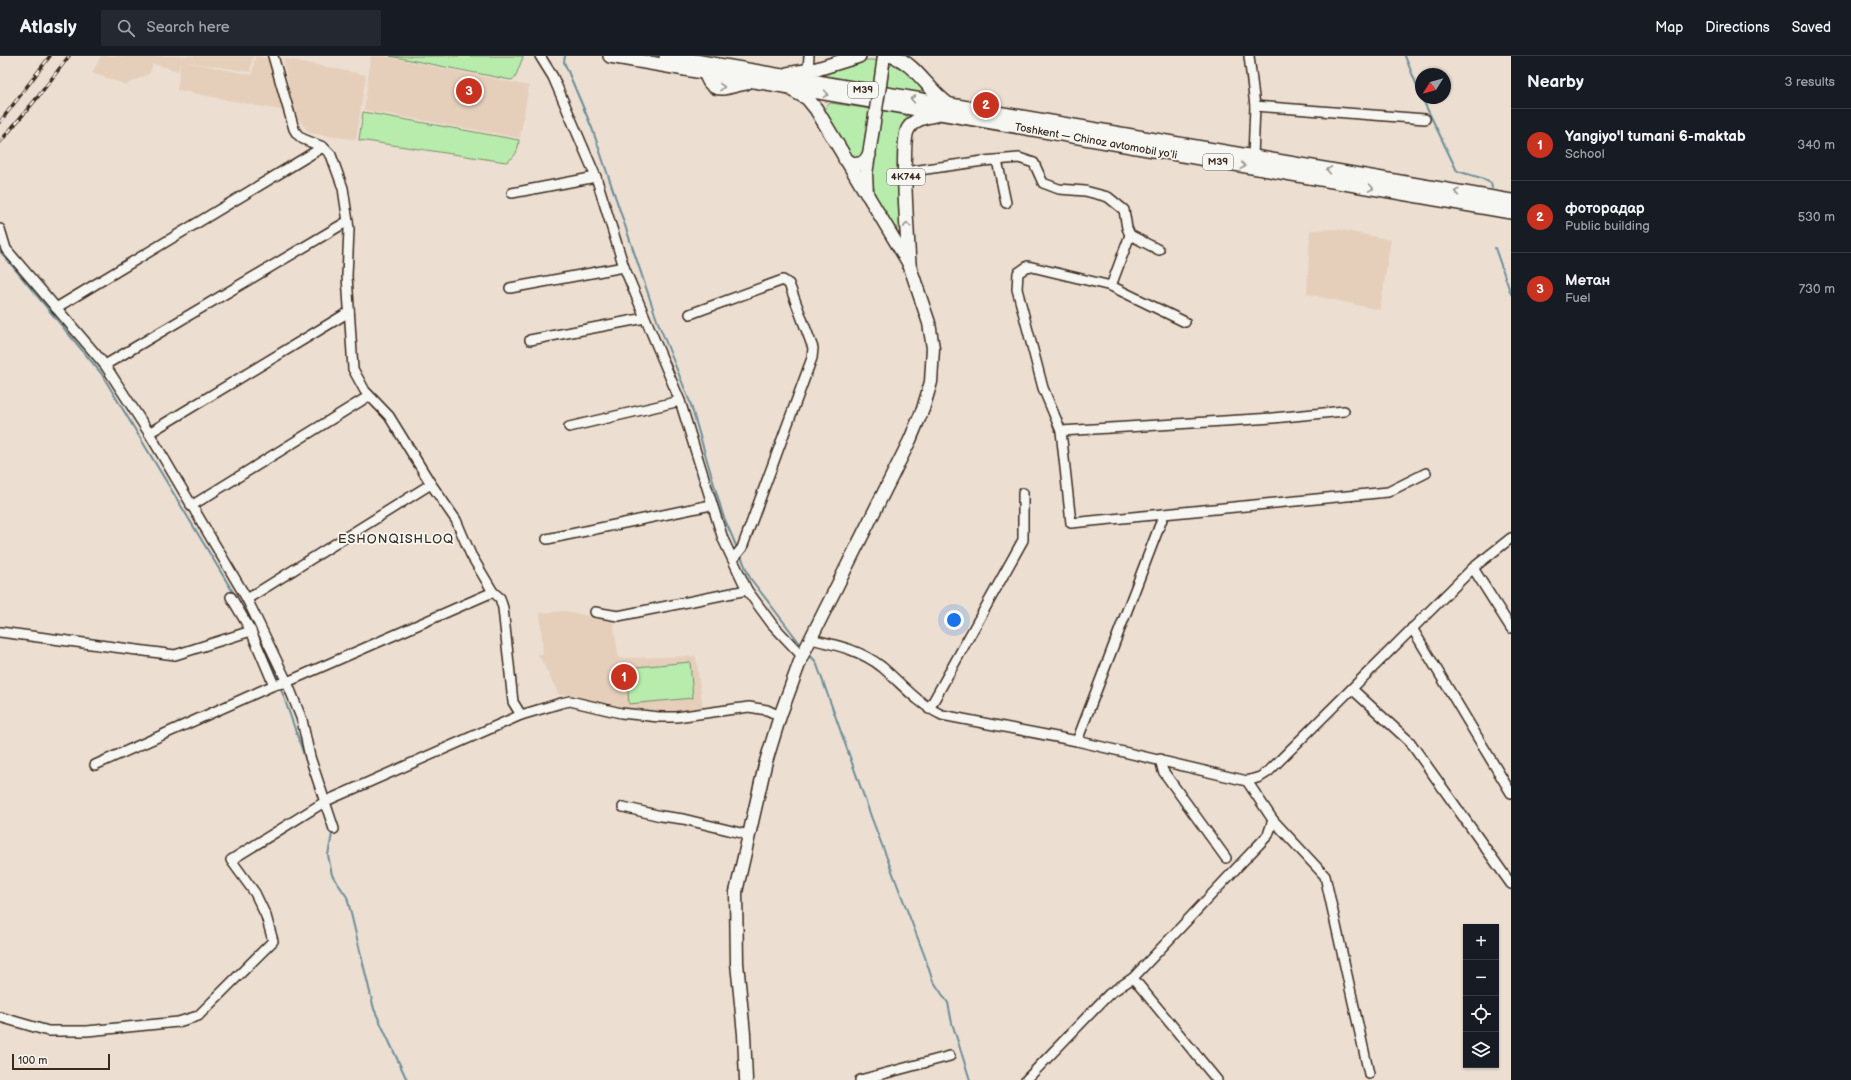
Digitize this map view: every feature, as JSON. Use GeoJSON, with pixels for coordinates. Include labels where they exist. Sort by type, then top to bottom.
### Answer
{"type":"FeatureCollection","features":[{"type":"Feature","properties":{"kind":"highway","name":"Toshkent — Chinoz avtomobil yoʻli"},"geometry":{"type":"LineString","coordinates":[[610,56],[774,75],[947,110],[1511,212]]}},
{"type":"Feature","properties":{"kind":"highway","name":"Toshkent — Chinoz avtomobil yoʻli"},"geometry":{"type":"LineString","coordinates":[[666,56],[708,68]]}},
{"type":"Feature","properties":{"kind":"highway"},"geometry":{"type":"LineString","coordinates":[[774,75],[808,70],[859,56]]}},
{"type":"Feature","properties":{"kind":"highway"},"geometry":{"type":"LineString","coordinates":[[892,56],[905,63],[938,97],[947,110]]}},
{"type":"Feature","properties":{"kind":"highway","name":"Toshkent — Chinoz avtomobil yoʻli"},"geometry":{"type":"LineString","coordinates":[[708,68],[710,83],[720,88],[758,82],[947,110]]}},
{"type":"Feature","properties":{"kind":"highway"},"geometry":{"type":"LineString","coordinates":[[787,87],[807,98],[812,104],[825,122],[845,159],[867,194]]}},
{"type":"Feature","properties":{"kind":"highway","name":"4К744"},"geometry":{"type":"LineString","coordinates":[[909,264],[905,139],[908,129],[919,119],[947,110]]}},
{"type":"Feature","properties":{"kind":"highway","name":"Toshkent — Chinoz avtomobil yoʻli"},"geometry":{"type":"LineString","coordinates":[[1009,121],[1253,157],[1511,201]]}},
{"type":"Feature","properties":{"kind":"highway"},"geometry":{"type":"LineString","coordinates":[[845,159],[852,164],[861,164],[865,162],[869,155]]}},
{"type":"Feature","properties":{"kind":"main road"},"geometry":{"type":"LineString","coordinates":[[746,1080],[744,1034],[735,927],[736,892],[765,765],[780,716],[802,656],[910,440],[927,396],[932,370],[932,338],[924,308],[909,264],[867,194],[866,174],[884,56]]}},
{"type":"Feature","properties":{"kind":"street"},"geometry":{"type":"LineString","coordinates":[[272,56],[296,134],[303,139],[323,147],[331,155],[343,188],[348,221],[349,312],[353,369],[369,396],[389,416],[430,484],[456,520],[471,556],[493,592],[500,598],[503,608],[514,702],[521,715]]}},
{"type":"Feature","properties":{"kind":"street"},"geometry":{"type":"LineString","coordinates":[[540,56],[554,78],[596,177],[624,267],[680,401],[711,505],[723,539],[747,590],[772,624],[802,656]]}},
{"type":"Feature","properties":{"kind":"street"},"geometry":{"type":"LineString","coordinates":[[808,70],[809,56]]}},
{"type":"Feature","properties":{"kind":"street"},"geometry":{"type":"LineString","coordinates":[[1250,56],[1255,106],[1253,157]]}},
{"type":"Feature","properties":{"kind":"street"},"geometry":{"type":"LineString","coordinates":[[1255,106],[1425,119]]}},
{"type":"Feature","properties":{"kind":"street"},"geometry":{"type":"LineString","coordinates":[[56,308],[323,147]]}},
{"type":"Feature","properties":{"kind":"street"},"geometry":{"type":"LineString","coordinates":[[905,172],[1019,158],[1034,163],[1043,183],[1059,189],[1084,191],[1108,197],[1124,210],[1127,228],[1130,235],[1159,250]]}},
{"type":"Feature","properties":{"kind":"street"},"geometry":{"type":"LineString","coordinates":[[997,160],[1006,203]]}},
{"type":"Feature","properties":{"kind":"street"},"geometry":{"type":"LineString","coordinates":[[512,193],[596,177]]}},
{"type":"Feature","properties":{"kind":"street"},"geometry":{"type":"LineString","coordinates":[[105,365],[348,221]]}},
{"type":"Feature","properties":{"kind":"street"},"geometry":{"type":"LineString","coordinates":[[0,229],[6,249],[105,365],[149,433],[247,599],[287,682],[302,720],[310,757],[326,801],[334,829]]}},
{"type":"Feature","properties":{"kind":"street"},"geometry":{"type":"LineString","coordinates":[[1111,286],[1130,235]]}},
{"type":"Feature","properties":{"kind":"street"},"geometry":{"type":"LineString","coordinates":[[1185,322],[1111,286],[1028,266],[1018,273],[1017,289],[1041,380],[1061,431],[1071,523],[1388,492],[1426,473]]}},
{"type":"Feature","properties":{"kind":"street"},"geometry":{"type":"LineString","coordinates":[[510,288],[624,267]]}},
{"type":"Feature","properties":{"kind":"street"},"geometry":{"type":"LineString","coordinates":[[690,314],[783,280],[789,284],[814,348],[812,358],[742,548],[733,559]]}},
{"type":"Feature","properties":{"kind":"street"},"geometry":{"type":"LineString","coordinates":[[149,433],[349,312]]}},
{"type":"Feature","properties":{"kind":"street"},"geometry":{"type":"LineString","coordinates":[[530,340],[645,318]]}},
{"type":"Feature","properties":{"kind":"street"},"geometry":{"type":"LineString","coordinates":[[191,506],[369,396]]}},
{"type":"Feature","properties":{"kind":"street"},"geometry":{"type":"LineString","coordinates":[[569,427],[680,401]]}},
{"type":"Feature","properties":{"kind":"street"},"geometry":{"type":"LineString","coordinates":[[1061,431],[1273,418],[1344,411]]}},
{"type":"Feature","properties":{"kind":"street"},"geometry":{"type":"LineString","coordinates":[[247,599],[430,484]]}},
{"type":"Feature","properties":{"kind":"street"},"geometry":{"type":"LineString","coordinates":[[929,709],[1023,540],[1023,493]]}},
{"type":"Feature","properties":{"kind":"street"},"geometry":{"type":"LineString","coordinates":[[547,539],[711,505]]}},
{"type":"Feature","properties":{"kind":"street"},"geometry":{"type":"LineString","coordinates":[[1077,741],[1164,514]]}},
{"type":"Feature","properties":{"kind":"street"},"geometry":{"type":"LineString","coordinates":[[809,642],[836,645],[864,655],[882,667],[929,709],[942,715],[1077,741],[1247,780],[1260,777],[1268,772],[1473,568],[1511,538]]}},
{"type":"Feature","properties":{"kind":"street"},"geometry":{"type":"LineString","coordinates":[[1473,568],[1511,628]]}},
{"type":"Feature","properties":{"kind":"street"},"geometry":{"type":"LineString","coordinates":[[595,612],[618,616],[747,590]]}},
{"type":"Feature","properties":{"kind":"street"},"geometry":{"type":"LineString","coordinates":[[95,765],[493,592]]}},
{"type":"Feature","properties":{"kind":"street"},"geometry":{"type":"LineString","coordinates":[[231,596],[251,631],[274,686]]}},
{"type":"Feature","properties":{"kind":"street"},"geometry":{"type":"LineString","coordinates":[[1412,628],[1511,793]]}},
{"type":"Feature","properties":{"kind":"street"},"geometry":{"type":"LineString","coordinates":[[0,632],[175,655],[251,631]]}},
{"type":"Feature","properties":{"kind":"street"},"geometry":{"type":"LineString","coordinates":[[1352,689],[1410,742],[1511,884]]}},
{"type":"Feature","properties":{"kind":"street"},"geometry":{"type":"LineString","coordinates":[[0,1017],[48,1031],[87,1031],[178,1022],[198,1016],[272,941],[266,916],[255,893],[231,860],[326,801],[521,715],[570,701],[621,713],[659,717],[676,717],[749,706],[767,710],[780,716]]}},
{"type":"Feature","properties":{"kind":"street"},"geometry":{"type":"LineString","coordinates":[[1160,759],[1163,771],[1226,858]]}},
{"type":"Feature","properties":{"kind":"street"},"geometry":{"type":"LineString","coordinates":[[1247,780],[1273,820],[1325,876],[1369,1074]]}},
{"type":"Feature","properties":{"kind":"street"},"geometry":{"type":"LineString","coordinates":[[623,808],[683,819],[749,835]]}},
{"type":"Feature","properties":{"kind":"street"},"geometry":{"type":"LineString","coordinates":[[1026,1080],[1109,994],[1133,978],[1268,835],[1273,820]]}},
{"type":"Feature","properties":{"kind":"street"},"geometry":{"type":"LineString","coordinates":[[1133,978],[1217,1080]]}},
{"type":"Feature","properties":{"kind":"street"},"geometry":{"type":"LineString","coordinates":[[860,1080],[950,1056]]}},
{"type":"Feature","properties":{"kind":"shaded area"},"geometry":{"type":"Polygon","coordinates":[[[101,56],[253,56],[250,72],[183,61],[252,75],[255,56],[272,59],[284,111],[177,90],[181,61],[178,71],[153,64],[150,73],[126,85],[92,73],[101,56]]]}},
{"type":"Feature","properties":{"kind":"shaded area"},"geometry":{"type":"Polygon","coordinates":[[[371,56],[384,56],[529,86],[520,138],[364,110],[371,56]]]}},
{"type":"Feature","properties":{"kind":"shaded area"},"geometry":{"type":"Polygon","coordinates":[[[283,58],[366,75],[356,140],[309,133],[294,113],[283,58]]]}},
{"type":"Feature","properties":{"kind":"shaded area"},"geometry":{"type":"Polygon","coordinates":[[[1337,229],[1391,240],[1380,310],[1307,294],[1310,230],[1337,229]]]}},
{"type":"Feature","properties":{"kind":"shaded area"},"geometry":{"type":"Polygon","coordinates":[[[565,611],[613,621],[619,658],[696,656],[703,708],[678,712],[616,709],[575,696],[559,695],[538,654],[543,654],[540,613],[565,611]]]}},
{"type":"Feature","properties":{"kind":"green space"},"geometry":{"type":"Polygon","coordinates":[[[390,56],[523,57],[515,78],[511,80],[390,56]]]}},
{"type":"Feature","properties":{"kind":"green space"},"geometry":{"type":"Polygon","coordinates":[[[863,60],[875,60],[878,63],[875,84],[829,78],[825,75],[824,72],[863,60]]]}},
{"type":"Feature","properties":{"kind":"green space"},"geometry":{"type":"Polygon","coordinates":[[[894,63],[898,63],[920,85],[922,90],[921,94],[886,88],[890,66],[894,63]]]}},
{"type":"Feature","properties":{"kind":"green space"},"geometry":{"type":"Polygon","coordinates":[[[831,103],[871,109],[863,156],[853,160],[824,114],[827,105],[831,103]]]}},
{"type":"Feature","properties":{"kind":"green space"},"geometry":{"type":"Polygon","coordinates":[[[882,109],[904,113],[907,117],[903,225],[900,229],[893,226],[876,197],[871,171],[882,109]]]}},
{"type":"Feature","properties":{"kind":"green space"},"geometry":{"type":"Polygon","coordinates":[[[363,112],[519,140],[518,147],[514,156],[506,162],[359,140],[363,112]]]}},
{"type":"Feature","properties":{"kind":"green space"},"geometry":{"type":"Polygon","coordinates":[[[690,662],[693,698],[629,704],[626,668],[690,662]]]}},
{"type":"Feature","properties":{"kind":"waterway"},"geometry":{"type":"LineString","coordinates":[[565,56],[564,62],[592,128],[657,320],[690,402],[723,515],[737,548]]}},
{"type":"Feature","properties":{"kind":"waterway"},"geometry":{"type":"LineString","coordinates":[[1405,56],[1415,81]]}},
{"type":"Feature","properties":{"kind":"waterway"},"geometry":{"type":"LineString","coordinates":[[1425,104],[1457,171],[1481,178],[1491,183],[1492,188]]}},
{"type":"Feature","properties":{"kind":"waterway"},"geometry":{"type":"LineString","coordinates":[[1495,248],[1511,294]]}},
{"type":"Feature","properties":{"kind":"waterway"},"geometry":{"type":"LineString","coordinates":[[0,251],[101,373],[251,622]]}},
{"type":"Feature","properties":{"kind":"waterway"},"geometry":{"type":"LineString","coordinates":[[740,554],[750,578],[802,646]]}},
{"type":"Feature","properties":{"kind":"waterway"},"geometry":{"type":"LineString","coordinates":[[257,633],[279,681]]}},
{"type":"Feature","properties":{"kind":"waterway"},"geometry":{"type":"LineString","coordinates":[[809,654],[816,662],[872,819],[932,979],[948,1003],[952,1023],[970,1080]]}},
{"type":"Feature","properties":{"kind":"waterway"},"geometry":{"type":"LineString","coordinates":[[280,686],[320,801]]}},
{"type":"Feature","properties":{"kind":"waterway"},"geometry":{"type":"LineString","coordinates":[[322,807],[328,825]]}},
{"type":"Feature","properties":{"kind":"waterway"},"geometry":{"type":"LineString","coordinates":[[331,831],[332,834],[328,855],[332,875],[347,897],[374,1009],[407,1080]]}},
{"type":"Feature","properties":{"kind":"railway"},"geometry":{"type":"LineString","coordinates":[[0,122],[50,56]]}},
{"type":"Feature","properties":{"kind":"railway"},"geometry":{"type":"LineString","coordinates":[[0,142],[37,98],[69,56]]}},
{"type":"Feature","properties":{"kind":"place","name":"Метан"},"geometry":{"type":"Point","coordinates":[469,91]}},
{"type":"Feature","properties":{"kind":"place","name":"фоторадар"},"geometry":{"type":"Point","coordinates":[986,105]}},
{"type":"Feature","properties":{"kind":"place","name":"Yangiyo'l tumani 6-maktab"},"geometry":{"type":"Point","coordinates":[624,677]}},
{"type":"Feature","properties":{"kind":"district","name":"ESHONQISHLOQ"},"geometry":{"type":"Point","coordinates":[396,539]}}]}
